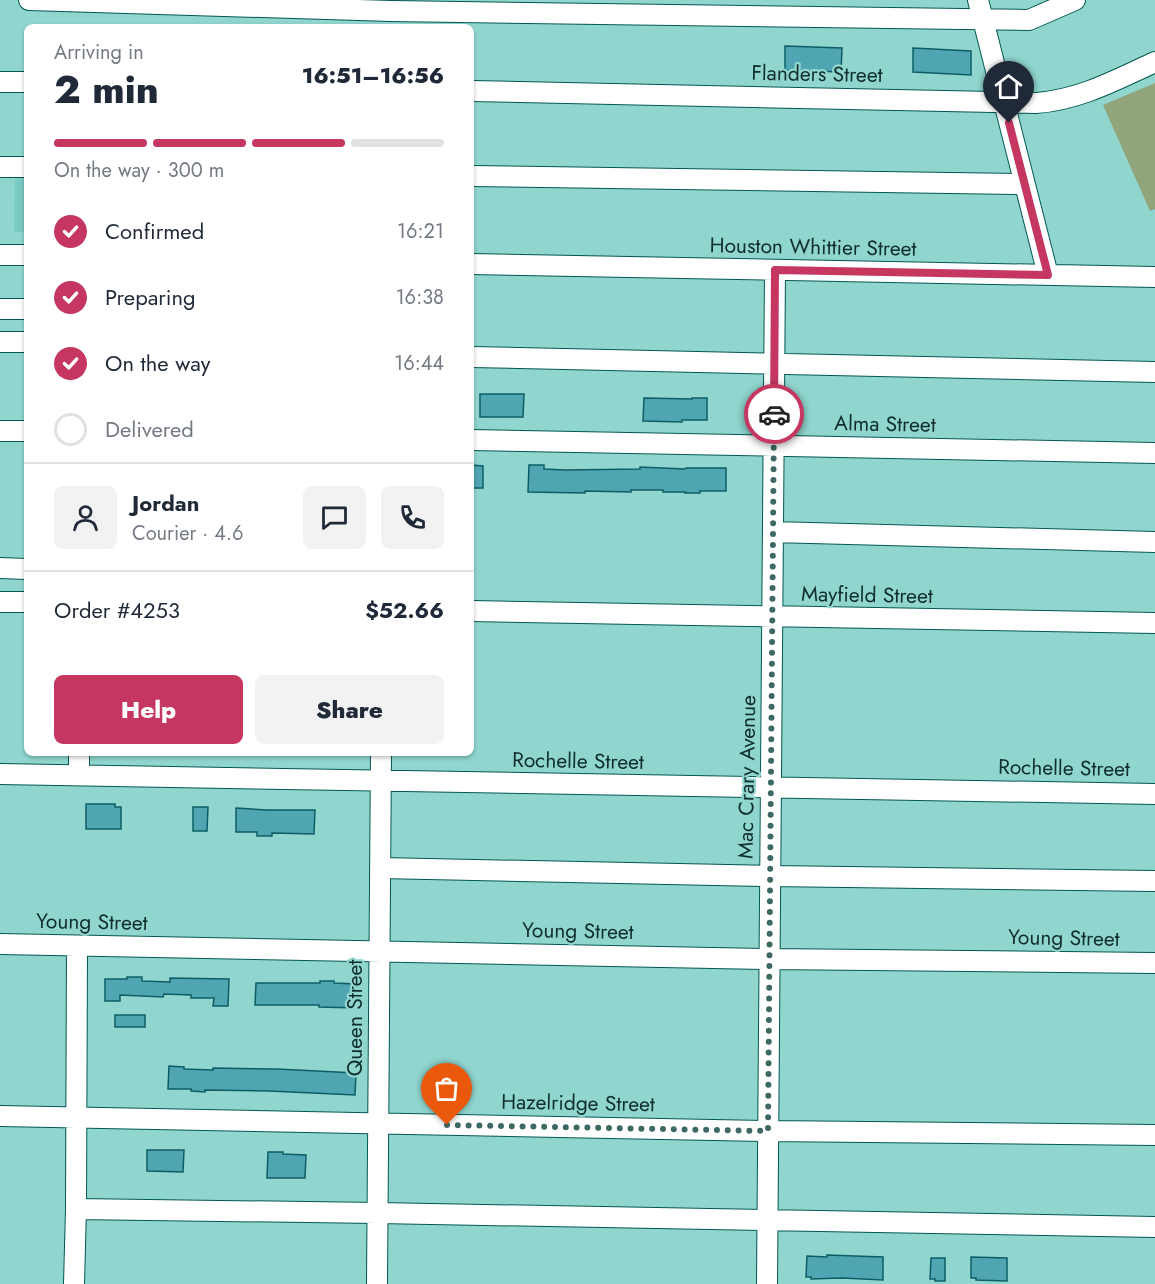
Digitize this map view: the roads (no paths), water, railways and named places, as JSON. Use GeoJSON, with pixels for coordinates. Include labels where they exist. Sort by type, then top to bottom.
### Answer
{"type":"FeatureCollection","features":[{"type":"Feature","properties":{"kind":"street"},"geometry":{"type":"LineString","coordinates":[[29,0],[391,13],[980,10],[1029,20],[1075,0]]}},
{"type":"Feature","properties":{"kind":"street"},"geometry":{"type":"LineString","coordinates":[[980,10],[1048,275]]}},
{"type":"Feature","properties":{"kind":"street","name":"Flanders Street"},"geometry":{"type":"LineString","coordinates":[[474,91],[1036,103],[1084,94],[1155,62]]}},
{"type":"Feature","properties":{"kind":"street"},"geometry":{"type":"LineString","coordinates":[[0,82],[24,82]]}},
{"type":"Feature","properties":{"kind":"street"},"geometry":{"type":"LineString","coordinates":[[0,167],[24,168]]}},
{"type":"Feature","properties":{"kind":"street"},"geometry":{"type":"LineString","coordinates":[[474,176],[1024,184]]}},
{"type":"Feature","properties":{"kind":"street"},"geometry":{"type":"LineString","coordinates":[[0,255],[24,255]]}},
{"type":"Feature","properties":{"kind":"street","name":"Houston Whittier Street"},"geometry":{"type":"LineString","coordinates":[[474,264],[1155,277]]}},
{"type":"Feature","properties":{"kind":"street","name":"Mac Crary Avenue"},"geometry":{"type":"LineString","coordinates":[[767,1284],[775,270]]}},
{"type":"Feature","properties":{"kind":"street"},"geometry":{"type":"LineString","coordinates":[[0,309],[24,309]]}},
{"type":"Feature","properties":{"kind":"street"},"geometry":{"type":"LineString","coordinates":[[0,342],[24,342]]}},
{"type":"Feature","properties":{"kind":"street"},"geometry":{"type":"LineString","coordinates":[[474,357],[1155,372]]}},
{"type":"Feature","properties":{"kind":"street"},"geometry":{"type":"LineString","coordinates":[[0,431],[24,431]]}},
{"type":"Feature","properties":{"kind":"street","name":"Alma Street"},"geometry":{"type":"LineString","coordinates":[[474,440],[1155,453]]}},
{"type":"Feature","properties":{"kind":"street"},"geometry":{"type":"LineString","coordinates":[[773,532],[1155,542]]}},
{"type":"Feature","properties":{"kind":"street"},"geometry":{"type":"LineString","coordinates":[[0,568],[24,568]]}},
{"type":"Feature","properties":{"kind":"street"},"geometry":{"type":"LineString","coordinates":[[0,602],[24,602]]}},
{"type":"Feature","properties":{"kind":"street","name":"Mayfield Street"},"geometry":{"type":"LineString","coordinates":[[474,611],[1155,623]]}},
{"type":"Feature","properties":{"kind":"street"},"geometry":{"type":"LineString","coordinates":[[79,756],[79,775]]}},
{"type":"Feature","properties":{"kind":"street","name":"Queen Street"},"geometry":{"type":"LineString","coordinates":[[377,1284],[381,756]]}},
{"type":"Feature","properties":{"kind":"street","name":"Rochelle Street"},"geometry":{"type":"LineString","coordinates":[[0,774],[1155,794]]}},
{"type":"Feature","properties":{"kind":"street"},"geometry":{"type":"LineString","coordinates":[[380,868],[1155,881]]}},
{"type":"Feature","properties":{"kind":"street","name":"Young Street"},"geometry":{"type":"LineString","coordinates":[[0,944],[770,959],[1155,963]]}},
{"type":"Feature","properties":{"kind":"street"},"geometry":{"type":"LineString","coordinates":[[74,1284],[77,946]]}},
{"type":"Feature","properties":{"kind":"street","name":"Hazelridge Street"},"geometry":{"type":"LineString","coordinates":[[0,1116],[768,1131],[1155,1135]]}},
{"type":"Feature","properties":{"kind":"street"},"geometry":{"type":"LineString","coordinates":[[76,1209],[1155,1227]]}}]}
